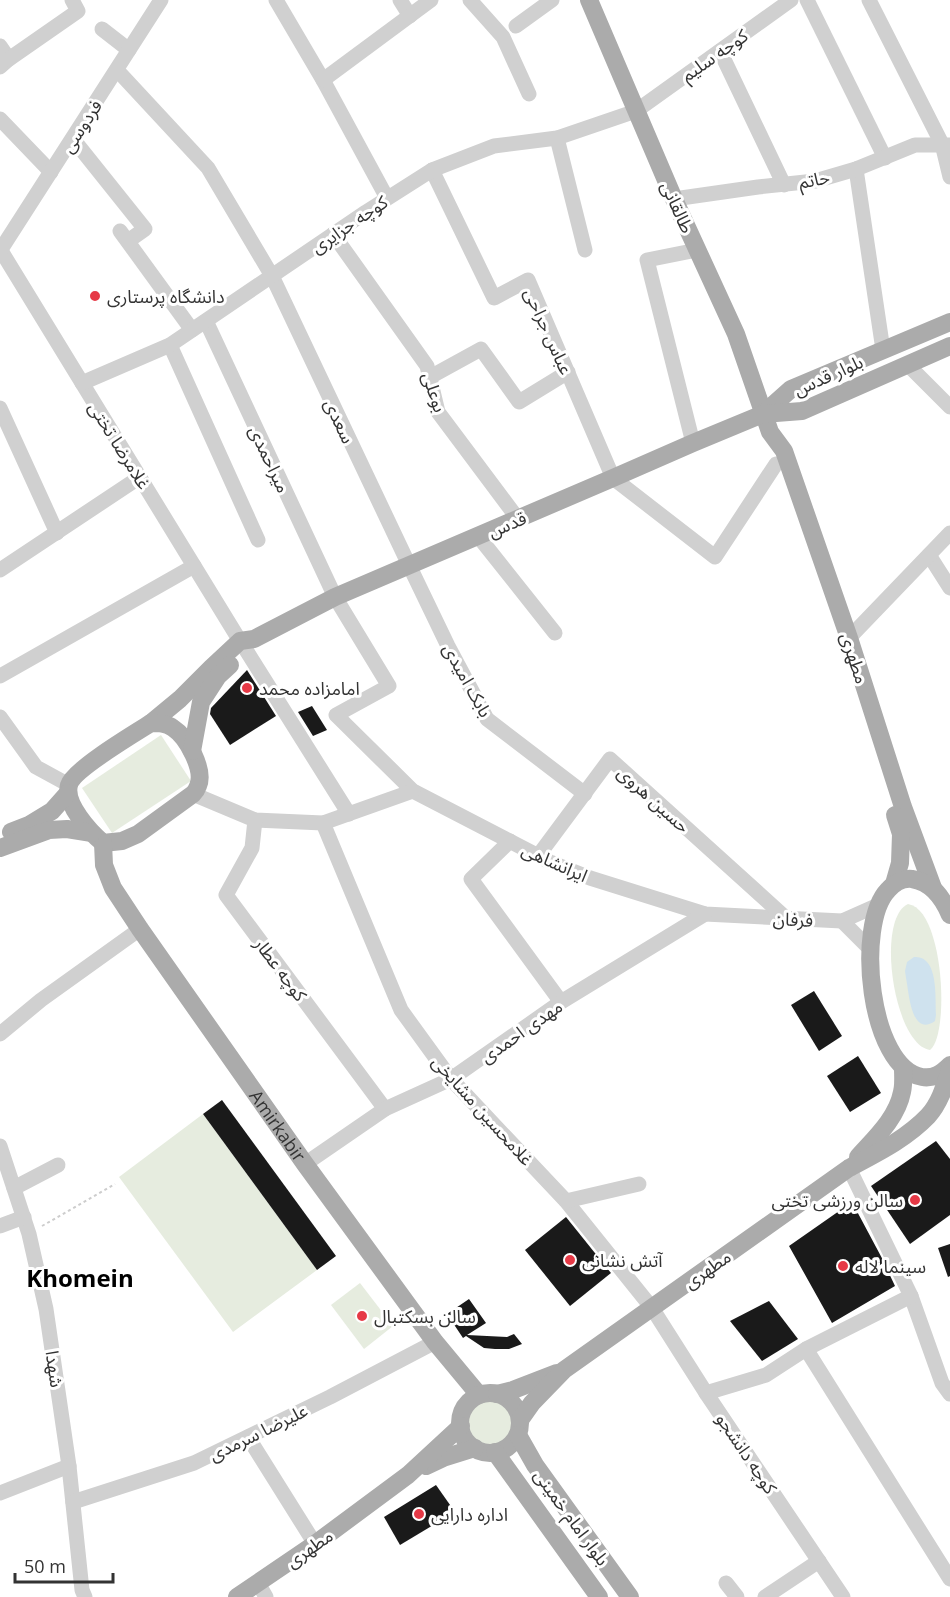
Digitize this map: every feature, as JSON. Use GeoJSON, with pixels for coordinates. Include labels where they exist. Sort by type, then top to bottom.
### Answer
{"type":"FeatureCollection","features":[{"type":"Feature","properties":{"kind":"main road","name":"طالقانی"},"geometry":{"type":"LineString","coordinates":[[589,0],[674,199],[736,334],[763,414]]}},
{"type":"Feature","properties":{"kind":"main road","name":"بلوار قدس"},"geometry":{"type":"LineString","coordinates":[[763,414],[791,389],[950,322]]}},
{"type":"Feature","properties":{"kind":"main road","name":"بلوار قدس"},"geometry":{"type":"LineString","coordinates":[[763,414],[802,411],[950,346]]}},
{"type":"Feature","properties":{"kind":"main road","name":"مطهری"},"geometry":{"type":"LineString","coordinates":[[763,414],[770,432],[784,451],[901,834],[900,863],[894,884]]}},
{"type":"Feature","properties":{"kind":"main road","name":"قدس"},"geometry":{"type":"LineString","coordinates":[[150,723],[180,699],[211,668],[247,644],[334,597],[763,414]]}},
{"type":"Feature","properties":{"kind":"main road","name":"مطهری"},"geometry":{"type":"LineString","coordinates":[[770,432],[771,453],[844,642],[903,807],[950,915]]}},
{"type":"Feature","properties":{"kind":"main road","name":"قدس"},"geometry":{"type":"LineString","coordinates":[[192,751],[201,702],[218,676],[247,644]]}},
{"type":"Feature","properties":{"kind":"main road"},"geometry":{"type":"LineString","coordinates":[[0,836],[29,825],[52,811],[76,774],[150,723],[164,723],[173,727],[181,735],[197,761],[199,786],[193,794],[138,834],[122,841],[98,838],[67,829],[49,830],[0,848]]}},
{"type":"Feature","properties":{"kind":"main road"},"geometry":{"type":"LineString","coordinates":[[68,789],[72,806],[98,838]]}},
{"type":"Feature","properties":{"kind":"main road","name":"Amirkabir"},"geometry":{"type":"LineString","coordinates":[[98,838],[104,865],[113,888],[140,929],[305,1164],[435,1342],[478,1395]]}},
{"type":"Feature","properties":{"kind":"main road"},"geometry":{"type":"LineString","coordinates":[[941,895],[922,881],[907,878],[894,884],[884,894],[878,905],[873,920],[870,949],[872,983],[878,1017],[888,1046],[895,1058],[903,1068],[915,1076],[929,1078],[943,1073],[950,1067]]}},
{"type":"Feature","properties":{"kind":"main road","name":"مطهری"},"geometry":{"type":"LineString","coordinates":[[519,1428],[532,1403],[564,1370],[849,1168],[896,1142],[928,1115],[940,1098],[950,1067]]}},
{"type":"Feature","properties":{"kind":"main road","name":"مطهری"},"geometry":{"type":"LineString","coordinates":[[849,1168],[884,1128],[895,1111],[902,1092],[903,1068]]}},
{"type":"Feature","properties":{"kind":"main road","name":"مطهری"},"geometry":{"type":"LineString","coordinates":[[497,1394],[564,1370]]}},
{"type":"Feature","properties":{"kind":"main road"},"geometry":{"type":"LineString","coordinates":[[497,1394],[513,1403],[518,1411],[519,1428],[512,1443],[504,1449],[495,1452],[481,1451],[468,1443],[463,1435],[461,1417],[471,1400],[478,1395],[497,1394]]}},
{"type":"Feature","properties":{"kind":"main road","name":"مطهری"},"geometry":{"type":"LineString","coordinates":[[237,1597],[262,1590],[315,1544],[408,1475],[461,1426]]}},
{"type":"Feature","properties":{"kind":"main road","name":"بلوار امام خمینی"},"geometry":{"type":"LineString","coordinates":[[519,1428],[535,1466],[630,1597]]}},
{"type":"Feature","properties":{"kind":"main road","name":"مطهری"},"geometry":{"type":"LineString","coordinates":[[408,1475],[443,1458],[475,1448]]}},
{"type":"Feature","properties":{"kind":"main road","name":"بلوار امام خمینی"},"geometry":{"type":"LineString","coordinates":[[495,1452],[598,1597]]}},
{"type":"Feature","properties":{"kind":"street"},"geometry":{"type":"LineString","coordinates":[[0,46],[4,63],[78,11],[72,0]]}},
{"type":"Feature","properties":{"kind":"street","name":"فردوسی"},"geometry":{"type":"LineString","coordinates":[[0,250],[161,0]]}},
{"type":"Feature","properties":{"kind":"street"},"geometry":{"type":"LineString","coordinates":[[276,0],[323,80],[387,198]]}},
{"type":"Feature","properties":{"kind":"street"},"geometry":{"type":"LineString","coordinates":[[400,0],[410,16]]}},
{"type":"Feature","properties":{"kind":"street"},"geometry":{"type":"LineString","coordinates":[[323,80],[431,0]]}},
{"type":"Feature","properties":{"kind":"street"},"geometry":{"type":"LineString","coordinates":[[470,0],[503,37],[529,94]]}},
{"type":"Feature","properties":{"kind":"street"},"geometry":{"type":"LineString","coordinates":[[516,26],[552,0]]}},
{"type":"Feature","properties":{"kind":"street","name":"کوچه سلیم"},"geometry":{"type":"LineString","coordinates":[[636,111],[791,0]]}},
{"type":"Feature","properties":{"kind":"street"},"geometry":{"type":"LineString","coordinates":[[807,0],[885,158]]}},
{"type":"Feature","properties":{"kind":"street"},"geometry":{"type":"LineString","coordinates":[[869,0],[946,145],[950,177]]}},
{"type":"Feature","properties":{"kind":"street"},"geometry":{"type":"LineString","coordinates":[[102,29],[129,50]]}},
{"type":"Feature","properties":{"kind":"street"},"geometry":{"type":"LineString","coordinates":[[720,51],[784,185]]}},
{"type":"Feature","properties":{"kind":"street","name":"سعدی"},"geometry":{"type":"LineString","coordinates":[[117,70],[208,168],[272,276],[409,566]]}},
{"type":"Feature","properties":{"kind":"street","name":"کوچه جزایری"},"geometry":{"type":"LineString","coordinates":[[82,383],[170,345],[432,170],[494,146],[557,138],[636,111]]}},
{"type":"Feature","properties":{"kind":"street"},"geometry":{"type":"LineString","coordinates":[[0,119],[51,172]]}},
{"type":"Feature","properties":{"kind":"street"},"geometry":{"type":"LineString","coordinates":[[557,138],[585,250]]}},
{"type":"Feature","properties":{"kind":"street"},"geometry":{"type":"LineString","coordinates":[[73,139],[145,229],[124,236],[192,330]]}},
{"type":"Feature","properties":{"kind":"street","name":"حاتم"},"geometry":{"type":"LineString","coordinates":[[674,199],[758,186],[815,181],[856,170],[915,145],[946,145]]}},
{"type":"Feature","properties":{"kind":"street","name":"عباس جراحی"},"geometry":{"type":"LineString","coordinates":[[432,170],[494,298],[528,280],[614,478]]}},
{"type":"Feature","properties":{"kind":"street"},"geometry":{"type":"LineString","coordinates":[[856,170],[883,350]]}},
{"type":"Feature","properties":{"kind":"street","name":"بوعلی"},"geometry":{"type":"LineString","coordinates":[[333,234],[427,366],[438,412],[518,519]]}},
{"type":"Feature","properties":{"kind":"street","name":"غلامرضا تختی"},"geometry":{"type":"LineString","coordinates":[[0,250],[194,566],[247,644],[350,814]]}},
{"type":"Feature","properties":{"kind":"street"},"geometry":{"type":"LineString","coordinates":[[693,443],[647,260],[698,250]]}},
{"type":"Feature","properties":{"kind":"street","name":"میراحمدی"},"geometry":{"type":"LineString","coordinates":[[206,321],[334,597],[389,686],[336,715],[413,791]]}},
{"type":"Feature","properties":{"kind":"street"},"geometry":{"type":"LineString","coordinates":[[170,345],[258,540]]}},
{"type":"Feature","properties":{"kind":"street"},"geometry":{"type":"LineString","coordinates":[[430,376],[481,349],[519,402],[568,372]]}},
{"type":"Feature","properties":{"kind":"street"},"geometry":{"type":"LineString","coordinates":[[907,364],[950,407]]}},
{"type":"Feature","properties":{"kind":"street"},"geometry":{"type":"LineString","coordinates":[[0,408],[57,533]]}},
{"type":"Feature","properties":{"kind":"street"},"geometry":{"type":"LineString","coordinates":[[614,478],[715,557],[776,464]]}},
{"type":"Feature","properties":{"kind":"street"},"geometry":{"type":"LineString","coordinates":[[0,570],[140,477]]}},
{"type":"Feature","properties":{"kind":"street"},"geometry":{"type":"LineString","coordinates":[[844,642],[950,533]]}},
{"type":"Feature","properties":{"kind":"street"},"geometry":{"type":"LineString","coordinates":[[478,536],[555,633]]}},
{"type":"Feature","properties":{"kind":"street"},"geometry":{"type":"LineString","coordinates":[[929,555],[950,588]]}},
{"type":"Feature","properties":{"kind":"street"},"geometry":{"type":"LineString","coordinates":[[0,676],[194,566]]}},
{"type":"Feature","properties":{"kind":"street","name":"بابک امیدی"},"geometry":{"type":"LineString","coordinates":[[409,566],[487,719],[585,794]]}},
{"type":"Feature","properties":{"kind":"street"},"geometry":{"type":"LineString","coordinates":[[0,717],[36,767],[68,789]]}},
{"type":"Feature","properties":{"kind":"street","name":"حسین هروی"},"geometry":{"type":"LineString","coordinates":[[538,856],[610,759],[787,919]]}},
{"type":"Feature","properties":{"kind":"street"},"geometry":{"type":"LineString","coordinates":[[193,794],[255,820],[323,823],[413,791]]}},
{"type":"Feature","properties":{"kind":"street","name":"ایرانشاهی"},"geometry":{"type":"LineString","coordinates":[[413,791],[538,856],[590,878],[705,914]]}},
{"type":"Feature","properties":{"kind":"street","name":"کوچه عطار"},"geometry":{"type":"LineString","coordinates":[[255,820],[252,848],[226,895],[385,1109]]}},
{"type":"Feature","properties":{"kind":"street","name":"غلامحسین مشایخی"},"geometry":{"type":"LineString","coordinates":[[323,823],[401,1010],[451,1079],[566,1201],[651,1308]]}},
{"type":"Feature","properties":{"kind":"street"},"geometry":{"type":"LineString","coordinates":[[510,841],[471,879],[561,1002]]}},
{"type":"Feature","properties":{"kind":"street","name":"فرفان"},"geometry":{"type":"LineString","coordinates":[[705,914],[842,921],[878,905]]}},
{"type":"Feature","properties":{"kind":"street","name":"مهدی احمدی"},"geometry":{"type":"LineString","coordinates":[[305,1164],[385,1109],[451,1079],[561,1002],[705,914]]}},
{"type":"Feature","properties":{"kind":"street"},"geometry":{"type":"LineString","coordinates":[[842,921],[870,949]]}},
{"type":"Feature","properties":{"kind":"street"},"geometry":{"type":"LineString","coordinates":[[0,1034],[41,1000],[140,929]]}},
{"type":"Feature","properties":{"kind":"street","name":"شهدا"},"geometry":{"type":"LineString","coordinates":[[0,1146],[29,1234],[46,1309],[69,1466],[81,1595]]}},
{"type":"Feature","properties":{"kind":"street"},"geometry":{"type":"LineString","coordinates":[[14,1188],[58,1165]]}},
{"type":"Feature","properties":{"kind":"street"},"geometry":{"type":"LineString","coordinates":[[849,1168],[911,1296],[942,1383],[950,1394]]}},
{"type":"Feature","properties":{"kind":"street"},"geometry":{"type":"LineString","coordinates":[[566,1201],[639,1184]]}},
{"type":"Feature","properties":{"kind":"street"},"geometry":{"type":"LineString","coordinates":[[0,1226],[24,1217]]}},
{"type":"Feature","properties":{"kind":"street"},"geometry":{"type":"LineString","coordinates":[[706,1393],[766,1375],[806,1349],[911,1296]]}},
{"type":"Feature","properties":{"kind":"street","name":"کوچه دانشجو"},"geometry":{"type":"LineString","coordinates":[[651,1308],[843,1597]]}},
{"type":"Feature","properties":{"kind":"street","name":"علیرضا سرمدی"},"geometry":{"type":"LineString","coordinates":[[73,1502],[194,1462],[330,1397],[435,1342]]}},
{"type":"Feature","properties":{"kind":"street"},"geometry":{"type":"LineString","coordinates":[[806,1349],[950,1579]]}},
{"type":"Feature","properties":{"kind":"street"},"geometry":{"type":"LineString","coordinates":[[248,1437],[315,1544]]}},
{"type":"Feature","properties":{"kind":"street"},"geometry":{"type":"LineString","coordinates":[[0,1493],[69,1466]]}},
{"type":"Feature","properties":{"kind":"street"},"geometry":{"type":"LineString","coordinates":[[765,1597],[819,1561]]}},
{"type":"Feature","properties":{"kind":"street"},"geometry":{"type":"LineString","coordinates":[[726,1583],[737,1597]]}},
{"type":"Feature","properties":{"kind":"path"},"geometry":{"type":"LineString","coordinates":[[29,1234],[115,1184]]}},
{"type":"Feature","properties":{"kind":"shaded area"},"geometry":{"type":"Polygon","coordinates":[[[161,735],[191,781],[112,833],[82,788],[161,735]]]}},
{"type":"Feature","properties":{"kind":"shaded area"},"geometry":{"type":"Polygon","coordinates":[[[908,904],[920,911],[929,927],[936,948],[940,973],[940,1022],[936,1040],[930,1050],[917,1043],[907,1027],[893,981],[892,932],[898,914],[908,904]]]}},
{"type":"Feature","properties":{"kind":"shaded area"},"geometry":{"type":"Polygon","coordinates":[[[203,1114],[317,1270],[233,1332],[119,1177],[203,1114]]]}},
{"type":"Feature","properties":{"kind":"shaded area","name":"سالن بسکتبال"},"geometry":{"type":"Polygon","coordinates":[[[360,1283],[393,1326],[364,1349],[331,1305],[360,1283]]]}},
{"type":"Feature","properties":{"kind":"shaded area"},"geometry":{"type":"Polygon","coordinates":[[[490,1401],[499,1402],[506,1407],[511,1414],[511,1432],[506,1439],[499,1444],[490,1445],[481,1444],[474,1439],[469,1432],[468,1423],[469,1414],[474,1407],[481,1402],[490,1401]]]}},
{"type":"Feature","properties":{"kind":"water"},"geometry":{"type":"Polygon","coordinates":[[[914,957],[922,958],[928,963],[934,979],[936,1015],[935,1021],[927,1025],[916,1019],[910,1002],[905,971],[907,962],[914,957]]]}},
{"type":"Feature","properties":{"kind":"building","name":"امامزاده محمد"},"geometry":{"type":"Polygon","coordinates":[[[247,670],[276,716],[230,745],[210,714],[211,708],[247,670]]]}},
{"type":"Feature","properties":{"kind":"building"},"geometry":{"type":"Polygon","coordinates":[[[312,706],[327,730],[313,736],[298,712],[312,706]]]}},
{"type":"Feature","properties":{"kind":"building"},"geometry":{"type":"Polygon","coordinates":[[[814,991],[842,1036],[819,1051],[791,1005],[814,991]]]}},
{"type":"Feature","properties":{"kind":"building"},"geometry":{"type":"Polygon","coordinates":[[[858,1056],[881,1093],[850,1112],[827,1076],[858,1056]]]}},
{"type":"Feature","properties":{"kind":"building"},"geometry":{"type":"Polygon","coordinates":[[[222,1100],[336,1256],[317,1270],[203,1114],[222,1100]]]}},
{"type":"Feature","properties":{"kind":"building","name":"سالن ورزشی تختی"},"geometry":{"type":"Polygon","coordinates":[[[936,1141],[950,1159],[950,1215],[910,1244],[871,1186],[936,1141]]]}},
{"type":"Feature","properties":{"kind":"building","name":"سینما لاله"},"geometry":{"type":"Polygon","coordinates":[[[852,1202],[884,1262],[872,1272],[886,1267],[895,1286],[832,1323],[789,1246],[852,1202]]]}},
{"type":"Feature","properties":{"kind":"building","name":"آتش نشانی"},"geometry":{"type":"Polygon","coordinates":[[[566,1217],[611,1273],[570,1306],[525,1250],[566,1217]]]}},
{"type":"Feature","properties":{"kind":"building"},"geometry":{"type":"Polygon","coordinates":[[[950,1244],[950,1276],[948,1277],[938,1248],[950,1244]]]}},
{"type":"Feature","properties":{"kind":"building"},"geometry":{"type":"Polygon","coordinates":[[[469,1299],[486,1323],[467,1335],[507,1337],[514,1334],[522,1344],[509,1349],[484,1348],[466,1336],[463,1338],[447,1314],[469,1299]]]}},
{"type":"Feature","properties":{"kind":"building"},"geometry":{"type":"Polygon","coordinates":[[[769,1301],[798,1339],[762,1361],[730,1321],[769,1301]]]}},
{"type":"Feature","properties":{"kind":"building","name":"اداره دارایی"},"geometry":{"type":"Polygon","coordinates":[[[436,1485],[455,1512],[400,1545],[384,1517],[436,1485]]]}},
{"type":"Feature","properties":{"kind":"place","name":"دانشگاه پرستاری"},"geometry":{"type":"Point","coordinates":[95,296]}},
{"type":"Feature","properties":{"kind":"place","name":"امامزاده محمد"},"geometry":{"type":"Point","coordinates":[247,688]}},
{"type":"Feature","properties":{"kind":"place","name":"سالن ورزشی تختی"},"geometry":{"type":"Point","coordinates":[915,1200]}},
{"type":"Feature","properties":{"kind":"place","name":"آتش نشانی"},"geometry":{"type":"Point","coordinates":[570,1260]}},
{"type":"Feature","properties":{"kind":"place","name":"سینما لاله"},"geometry":{"type":"Point","coordinates":[843,1266]}},
{"type":"Feature","properties":{"kind":"place","name":"سالن بسکتبال"},"geometry":{"type":"Point","coordinates":[362,1316]}},
{"type":"Feature","properties":{"kind":"place","name":"اداره دارایی"},"geometry":{"type":"Point","coordinates":[419,1514]}},
{"type":"Feature","properties":{"kind":"district","name":"Khomein"},"geometry":{"type":"Point","coordinates":[80,1277]}}]}
